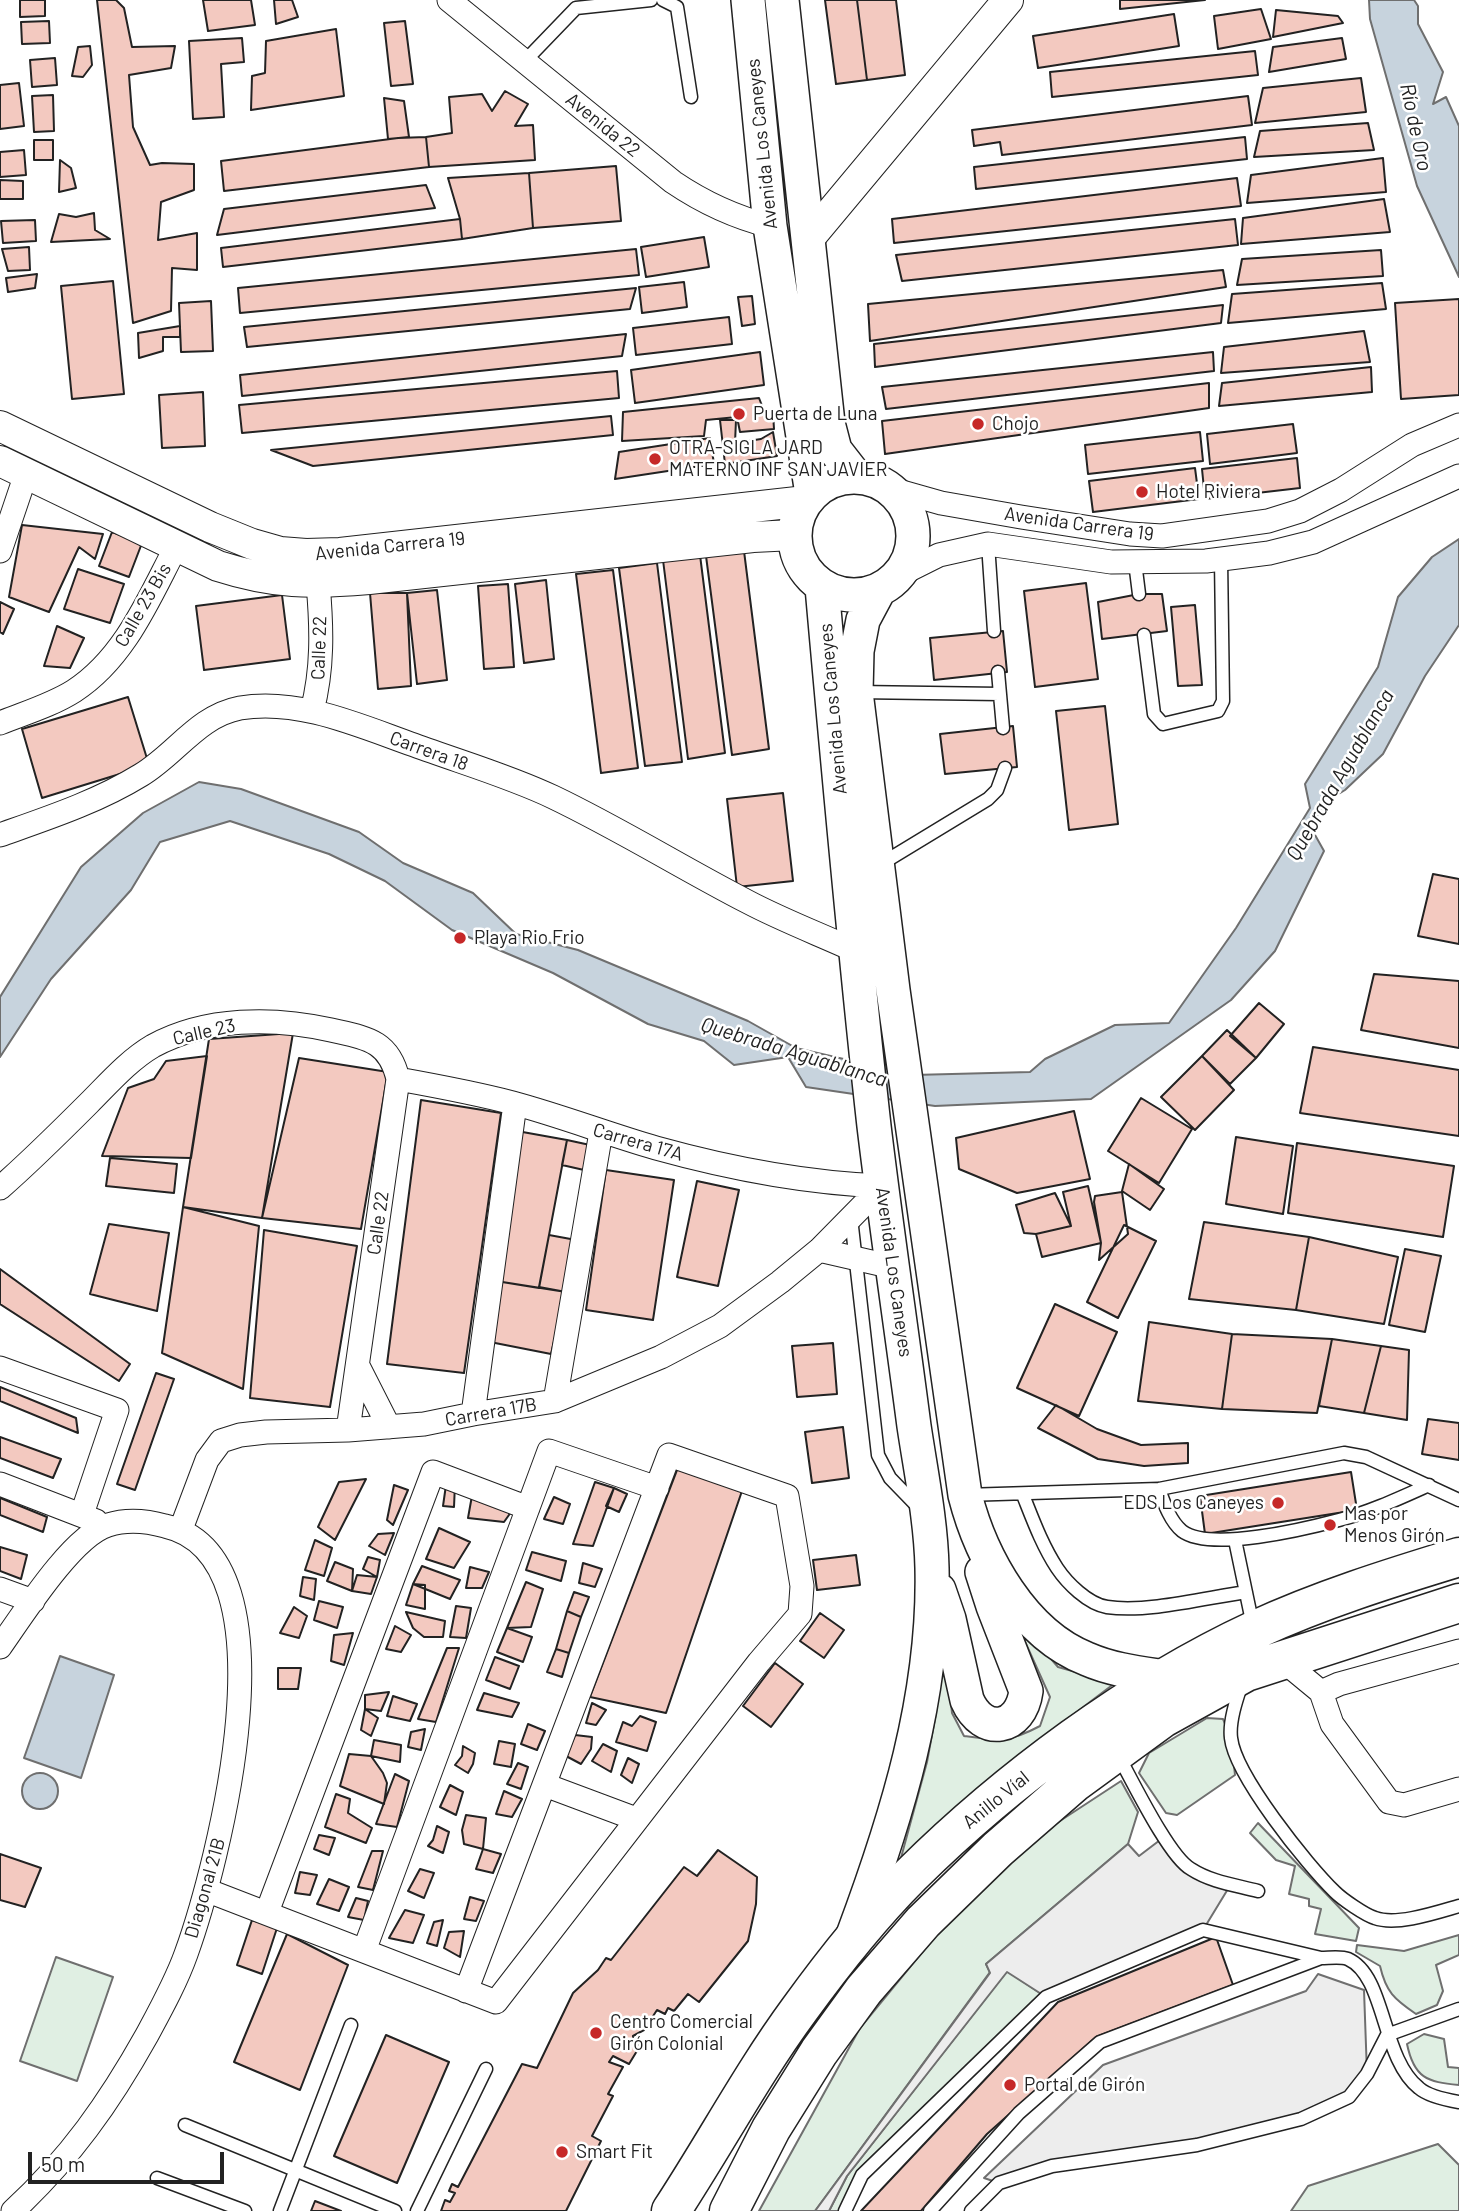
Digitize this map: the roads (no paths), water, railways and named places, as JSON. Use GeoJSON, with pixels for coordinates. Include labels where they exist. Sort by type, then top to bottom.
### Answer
{"type":"FeatureCollection","features":[{"type":"Feature","properties":{"kind":"highway","name":"Anillo Víal"},"geometry":{"type":"LineString","coordinates":[[671,2211],[753,2076],[798,2011],[848,1947],[909,1877],[969,1821],[1102,1718],[1166,1677],[1254,1631],[1342,1595],[1459,1557]]}},
{"type":"Feature","properties":{"kind":"highway","name":"Anillo Víal"},"geometry":{"type":"LineString","coordinates":[[729,2211],[771,2129],[819,2052],[864,1990],[923,1922],[998,1849],[1074,1783],[1163,1718],[1246,1672],[1459,1603]]}},
{"type":"Feature","properties":{"kind":"main road","name":"Avenida Los Caneyes"},"geometry":{"type":"LineString","coordinates":[[748,0],[770,226],[809,498]]}},
{"type":"Feature","properties":{"kind":"main road","name":"Avenida Los Caneyes"},"geometry":{"type":"LineString","coordinates":[[782,0],[828,423],[835,450],[856,477]]}},
{"type":"Feature","properties":{"kind":"main road"},"geometry":{"type":"LineString","coordinates":[[856,477],[878,482],[900,499],[909,513],[913,545],[908,561],[889,583],[865,595],[850,596],[822,587],[807,573],[798,555],[794,535],[798,517],[809,498],[832,481],[856,477]]}},
{"type":"Feature","properties":{"kind":"main road","name":"Avenida Los Caneyes"},"geometry":{"type":"LineString","coordinates":[[848,1947],[881,1860],[915,1735],[928,1657],[932,1568],[874,1126],[877,866],[856,692],[857,651],[863,620],[889,583]]}},
{"type":"Feature","properties":{"kind":"main road","name":"Avenida Los Caneyes"},"geometry":{"type":"LineString","coordinates":[[822,587],[854,950],[876,991],[912,1124],[969,1509],[994,1569],[1009,1594],[1052,1638],[1084,1659],[1119,1670],[1166,1677]]}},
{"type":"Feature","properties":{"kind":"main road"},"geometry":{"type":"LineString","coordinates":[[932,1568],[949,1619],[971,1711],[981,1720],[992,1724],[1011,1720],[1020,1713],[1025,1704],[1026,1691],[993,1606],[969,1509]]}},
{"type":"Feature","properties":{"kind":"street","name":"Avenida 22"},"geometry":{"type":"LineString","coordinates":[[449,0],[673,182],[693,196],[740,218],[770,226]]}},
{"type":"Feature","properties":{"kind":"street"},"geometry":{"type":"LineString","coordinates":[[807,241],[1008,0]]}},
{"type":"Feature","properties":{"kind":"street","name":"Avenida Carrera 19"},"geometry":{"type":"LineString","coordinates":[[888,488],[942,503],[1009,515],[1130,534],[1163,536],[1268,521],[1300,511],[1341,490],[1412,445],[1459,425]]}},
{"type":"Feature","properties":{"kind":"street","name":"Avenida Carrera 19"},"geometry":{"type":"LineString","coordinates":[[0,426],[210,527],[280,552],[340,552],[809,498]]}},
{"type":"Feature","properties":{"kind":"street"},"geometry":{"type":"LineString","coordinates":[[0,551],[13,468]]}},
{"type":"Feature","properties":{"kind":"street","name":"Avenida Carrera 19"},"geometry":{"type":"LineString","coordinates":[[13,468],[218,566],[281,582],[318,584],[753,537],[794,535]]}},
{"type":"Feature","properties":{"kind":"street","name":"Avenida Carrera 19"},"geometry":{"type":"LineString","coordinates":[[889,583],[939,555],[988,544],[1111,562],[1167,563],[1269,553],[1312,542],[1459,476]]}},
{"type":"Feature","properties":{"kind":"street","name":"Calle 23 Bis"},"geometry":{"type":"LineString","coordinates":[[0,723],[74,691],[98,672],[121,647],[176,547]]}},
{"type":"Feature","properties":{"kind":"street","name":"Calle 22"},"geometry":{"type":"LineString","coordinates":[[312,711],[321,665],[318,584]]}},
{"type":"Feature","properties":{"kind":"street","name":"Carrera 18"},"geometry":{"type":"LineString","coordinates":[[0,835],[78,806],[142,775],[201,724],[220,714],[240,708],[264,707],[312,711],[370,729],[551,796],[749,903],[854,950]]}},
{"type":"Feature","properties":{"kind":"street","name":"Calle 23"},"geometry":{"type":"LineString","coordinates":[[0,1188],[31,1162],[121,1071],[152,1047],[183,1033],[226,1024],[270,1022],[319,1027],[367,1038],[385,1049],[394,1061],[398,1079]]}},
{"type":"Feature","properties":{"kind":"street","name":"Calle 22"},"geometry":{"type":"LineString","coordinates":[[348,1430],[398,1079]]}},
{"type":"Feature","properties":{"kind":"street","name":"Carrera 17A"},"geometry":{"type":"LineString","coordinates":[[398,1079],[453,1088],[515,1104],[698,1159],[790,1176],[882,1186]]}},
{"type":"Feature","properties":{"kind":"street"},"geometry":{"type":"LineString","coordinates":[[472,1414],[515,1104]]}},
{"type":"Feature","properties":{"kind":"street"},"geometry":{"type":"LineString","coordinates":[[555,1401],[601,1132]]}},
{"type":"Feature","properties":{"kind":"street","name":"Carrera 17B"},"geometry":{"type":"LineString","coordinates":[[181,1530],[207,1460],[221,1441],[240,1435],[266,1432],[348,1430],[424,1424],[555,1401],[661,1357],[720,1326],[818,1250],[882,1186]]}},
{"type":"Feature","properties":{"kind":"street"},"geometry":{"type":"LineString","coordinates":[[818,1250],[893,1267]]}},
{"type":"Feature","properties":{"kind":"street"},"geometry":{"type":"LineString","coordinates":[[358,1366],[389,1427]]}},
{"type":"Feature","properties":{"kind":"street"},"geometry":{"type":"LineString","coordinates":[[0,1367],[117,1410],[82,1514]]}},
{"type":"Feature","properties":{"kind":"street"},"geometry":{"type":"LineString","coordinates":[[364,1951],[549,1451],[657,1488]]}},
{"type":"Feature","properties":{"kind":"street"},"geometry":{"type":"LineString","coordinates":[[206,1890],[267,1912],[364,1951],[466,1991],[496,2002],[759,1662],[800,1614],[802,1586],[788,1496],[669,1455],[466,1991]]}},
{"type":"Feature","properties":{"kind":"street"},"geometry":{"type":"LineString","coordinates":[[267,1912],[433,1472],[528,1508]]}},
{"type":"Feature","properties":{"kind":"street"},"geometry":{"type":"LineString","coordinates":[[0,1483],[82,1514],[105,1526]]}},
{"type":"Feature","properties":{"kind":"street"},"geometry":{"type":"LineString","coordinates":[[0,1647],[65,1559],[82,1541],[105,1526],[123,1522],[146,1522],[181,1530]]}},
{"type":"Feature","properties":{"kind":"street","name":"Diagonal 21B"},"geometry":{"type":"LineString","coordinates":[[13,2211],[47,2179],[95,2120],[158,2015],[186,1955],[206,1890],[227,1805],[240,1707],[236,1627],[230,1595],[218,1566],[202,1544],[181,1530]]}},
{"type":"Feature","properties":{"kind":"street"},"geometry":{"type":"LineString","coordinates":[[0,1589],[33,1601]]}},
{"type":"Feature","properties":{"kind":"street"},"geometry":{"type":"LineString","coordinates":[[1321,1692],[1339,1684],[1459,1651]]}},
{"type":"Feature","properties":{"kind":"street"},"geometry":{"type":"LineString","coordinates":[[1281,1659],[1321,1692],[1332,1724],[1389,1802],[1404,1805],[1459,1789]]}},
{"type":"Feature","properties":{"kind":"street"},"geometry":{"type":"LineString","coordinates":[[545,1785],[636,1819]]}},
{"type":"Feature","properties":{"kind":"lane"},"geometry":{"type":"LineString","coordinates":[[524,62],[576,8],[651,0]]}},
{"type":"Feature","properties":{"kind":"lane"},"geometry":{"type":"LineString","coordinates":[[663,0],[677,7],[691,97]]}},
{"type":"Feature","properties":{"kind":"lane"},"geometry":{"type":"LineString","coordinates":[[988,544],[994,631]]}},
{"type":"Feature","properties":{"kind":"lane"},"geometry":{"type":"LineString","coordinates":[[1144,635],[1154,714],[1163,724],[1218,711],[1223,701],[1221,559]]}},
{"type":"Feature","properties":{"kind":"lane"},"geometry":{"type":"LineString","coordinates":[[1135,562],[1139,594]]}},
{"type":"Feature","properties":{"kind":"lane"},"geometry":{"type":"LineString","coordinates":[[998,673],[1003,727]]}},
{"type":"Feature","properties":{"kind":"lane"},"geometry":{"type":"LineString","coordinates":[[856,692],[1000,694]]}},
{"type":"Feature","properties":{"kind":"lane"},"geometry":{"type":"LineString","coordinates":[[877,866],[988,799],[997,790],[1005,768]]}},
{"type":"Feature","properties":{"kind":"lane"},"geometry":{"type":"LineString","coordinates":[[850,1218],[878,1455],[890,1478],[927,1516]]}},
{"type":"Feature","properties":{"kind":"lane"},"geometry":{"type":"LineString","coordinates":[[969,1509],[1023,1494],[1159,1489],[1344,1453],[1366,1457],[1459,1500]]}},
{"type":"Feature","properties":{"kind":"lane"},"geometry":{"type":"LineString","coordinates":[[1159,1489],[1169,1514],[1182,1531],[1203,1540],[1235,1540],[1340,1520],[1429,1485]]}},
{"type":"Feature","properties":{"kind":"lane"},"geometry":{"type":"LineString","coordinates":[[1023,1494],[1041,1541],[1058,1570],[1079,1592],[1104,1607],[1138,1608],[1246,1592]]}},
{"type":"Feature","properties":{"kind":"lane"},"geometry":{"type":"LineString","coordinates":[[1235,1540],[1254,1631]]}},
{"type":"Feature","properties":{"kind":"lane"},"geometry":{"type":"LineString","coordinates":[[1246,1672],[1235,1707],[1231,1738],[1245,1776],[1283,1832],[1336,1894],[1376,1919],[1411,1919],[1459,1906]]}},
{"type":"Feature","properties":{"kind":"lane"},"geometry":{"type":"LineString","coordinates":[[1116,1751],[1164,1837],[1187,1868],[1210,1880],[1258,1891]]}},
{"type":"Feature","properties":{"kind":"lane"},"geometry":{"type":"LineString","coordinates":[[845,2211],[862,2175],[1046,1997],[1203,1930],[1321,1958],[1346,1957],[1364,1970],[1387,2035],[1405,2075],[1420,2090],[1459,2102]]}},
{"type":"Feature","properties":{"kind":"lane"},"geometry":{"type":"LineString","coordinates":[[930,2211],[1019,2113],[1100,2042],[1321,1958]]}},
{"type":"Feature","properties":{"kind":"lane"},"geometry":{"type":"LineString","coordinates":[[971,2211],[999,2183],[1052,2166],[1197,2145],[1301,2119],[1349,2097],[1367,2074],[1387,2035],[1459,2009]]}},
{"type":"Feature","properties":{"kind":"lane"},"geometry":{"type":"LineString","coordinates":[[279,2211],[351,2025]]}},
{"type":"Feature","properties":{"kind":"lane"},"geometry":{"type":"LineString","coordinates":[[418,2211],[485,2069]]}},
{"type":"Feature","properties":{"kind":"lane"},"geometry":{"type":"LineString","coordinates":[[185,2125],[395,2211]]}},
{"type":"Feature","properties":{"kind":"lane"},"geometry":{"type":"LineString","coordinates":[[157,2178],[245,2211]]}},
{"type":"Feature","properties":{"kind":"water","name":"Río de Oro"},"geometry":{"type":"Polygon","coordinates":[[[1369,0],[1414,0],[1418,6],[1418,24],[1443,72],[1433,104],[1446,97],[1459,126],[1459,277],[1417,186],[1370,19],[1369,0]]]}},
{"type":"Feature","properties":{"kind":"water","name":"Quebrada Aguablanca"},"geometry":{"type":"Polygon","coordinates":[[[1459,539],[1459,625],[1425,676],[1383,754],[1345,790],[1329,800],[1310,826],[1324,851],[1275,951],[1231,1000],[1091,1099],[935,1106],[806,1087],[788,1057],[734,1065],[704,1041],[648,1024],[553,973],[452,930],[385,881],[329,854],[230,821],[160,842],[131,890],[51,979],[0,1057],[0,997],[81,867],[143,813],[199,782],[241,789],[359,832],[403,863],[473,893],[516,934],[578,950],[748,1021],[796,1048],[913,1075],[1030,1072],[1045,1059],[1115,1025],[1169,1023],[1236,928],[1310,808],[1305,784],[1378,667],[1398,597],[1432,557],[1459,539]]]}},
{"type":"Feature","properties":{"kind":"water"},"geometry":{"type":"Polygon","coordinates":[[[60,1656],[114,1675],[81,1778],[24,1758],[60,1656]]]}},
{"type":"Feature","properties":{"kind":"water"},"geometry":{"type":"Polygon","coordinates":[[[40,1773],[53,1778],[58,1791],[53,1804],[40,1809],[27,1804],[22,1791],[27,1778],[40,1773]]]}},
{"type":"Feature","properties":{"kind":"place","name":"Puerta de Luna"},"geometry":{"type":"Point","coordinates":[739,414]}},
{"type":"Feature","properties":{"kind":"place","name":"Chojo"},"geometry":{"type":"Point","coordinates":[978,424]}},
{"type":"Feature","properties":{"kind":"place","name":"OTRA-SIGLA JARD MATERNO INF SAN JAVIER"},"geometry":{"type":"Point","coordinates":[655,459]}},
{"type":"Feature","properties":{"kind":"place","name":"Hotel Riviera"},"geometry":{"type":"Point","coordinates":[1142,492]}},
{"type":"Feature","properties":{"kind":"place","name":"Playa Rio Frio"},"geometry":{"type":"Point","coordinates":[460,938]}},
{"type":"Feature","properties":{"kind":"place","name":"EDS Los Caneyes"},"geometry":{"type":"Point","coordinates":[1278,1503]}},
{"type":"Feature","properties":{"kind":"place","name":"Mas por Menos Girón"},"geometry":{"type":"Point","coordinates":[1330,1525]}},
{"type":"Feature","properties":{"kind":"place","name":"Centro Comercial Girón Colonial"},"geometry":{"type":"Point","coordinates":[596,2033]}},
{"type":"Feature","properties":{"kind":"place","name":"Portal de Girón"},"geometry":{"type":"Point","coordinates":[1010,2085]}},
{"type":"Feature","properties":{"kind":"place","name":"Smart Fit"},"geometry":{"type":"Point","coordinates":[562,2152]}}]}
